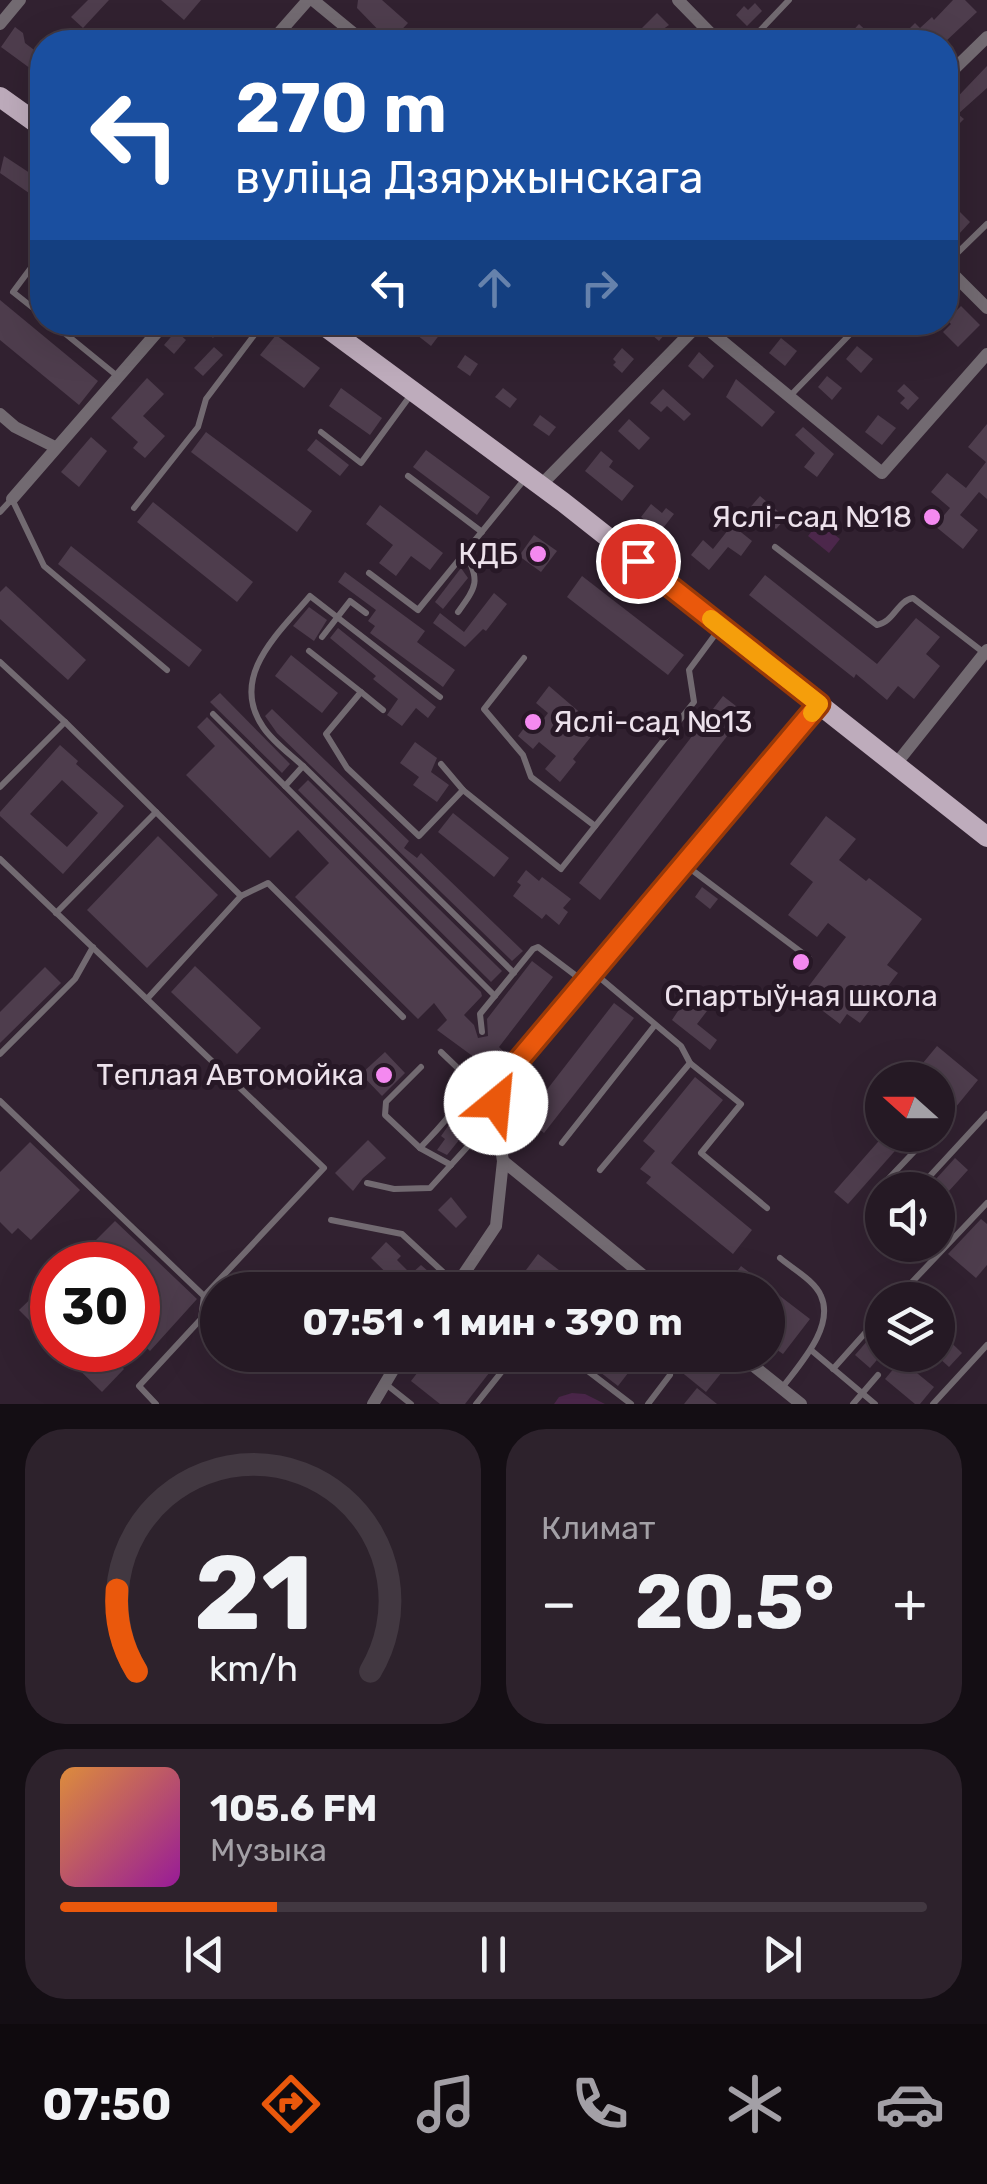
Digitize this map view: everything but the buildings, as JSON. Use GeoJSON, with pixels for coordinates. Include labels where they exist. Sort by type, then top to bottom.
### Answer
{"type":"FeatureCollection","features":[{"type":"Feature","properties":{"kind":"main road"},"geometry":{"type":"LineString","coordinates":[[0,97],[30,118]]}},
{"type":"Feature","properties":{"kind":"main road"},"geometry":{"type":"LineString","coordinates":[[336,335],[534,480],[987,837]]}},
{"type":"Feature","properties":{"kind":"street"},"geometry":{"type":"LineString","coordinates":[[0,24],[20,0]]}},
{"type":"Feature","properties":{"kind":"street"},"geometry":{"type":"LineString","coordinates":[[282,30],[310,0],[349,30]]}},
{"type":"Feature","properties":{"kind":"street"},"geometry":{"type":"LineString","coordinates":[[678,0],[707,30]]}},
{"type":"Feature","properties":{"kind":"street"},"geometry":{"type":"LineString","coordinates":[[958,65],[987,37]]}},
{"type":"Feature","properties":{"kind":"street"},"geometry":{"type":"LineString","coordinates":[[958,279],[987,308]]}},
{"type":"Feature","properties":{"kind":"street"},"geometry":{"type":"LineString","coordinates":[[12,499],[150,335]]}},
{"type":"Feature","properties":{"kind":"street"},"geometry":{"type":"LineString","coordinates":[[534,480],[687,335]]}},
{"type":"Feature","properties":{"kind":"street"},"geometry":{"type":"LineString","coordinates":[[715,335],[882,473],[987,354]]}},
{"type":"Feature","properties":{"kind":"street"},"geometry":{"type":"LineString","coordinates":[[0,414],[16,427],[56,447]]}},
{"type":"Feature","properties":{"kind":"street"},"geometry":{"type":"LineString","coordinates":[[896,764],[986,651]]}},
{"type":"Feature","properties":{"kind":"street"},"geometry":{"type":"LineString","coordinates":[[466,1272],[496,1226],[504,1161],[496,1103],[501,1085],[819,704]]}},
{"type":"Feature","properties":{"kind":"street"},"geometry":{"type":"LineString","coordinates":[[504,1161],[639,1272]]}},
{"type":"Feature","properties":{"kind":"street"},"geometry":{"type":"LineString","coordinates":[[372,1404],[390,1372]]}},
{"type":"Feature","properties":{"kind":"street"},"geometry":{"type":"LineString","coordinates":[[762,1372],[801,1404]]}},
{"type":"Feature","properties":{"kind":"lane"},"geometry":{"type":"LineString","coordinates":[[760,30],[789,0]]}},
{"type":"Feature","properties":{"kind":"lane"},"geometry":{"type":"LineString","coordinates":[[958,253],[987,224]]}},
{"type":"Feature","properties":{"kind":"lane"},"geometry":{"type":"LineString","coordinates":[[30,269],[13,292],[30,305]]}},
{"type":"Feature","properties":{"kind":"lane"},"geometry":{"type":"LineString","coordinates":[[67,335],[118,377]]}},
{"type":"Feature","properties":{"kind":"lane"},"geometry":{"type":"LineString","coordinates":[[134,508],[198,427],[206,399],[254,335]]}},
{"type":"Feature","properties":{"kind":"lane"},"geometry":{"type":"LineString","coordinates":[[790,396],[849,335]]}},
{"type":"Feature","properties":{"kind":"lane"},"geometry":{"type":"LineString","coordinates":[[321,432],[361,463],[414,390]]}},
{"type":"Feature","properties":{"kind":"lane"},"geometry":{"type":"LineString","coordinates":[[408,476],[482,532]]}},
{"type":"Feature","properties":{"kind":"lane"},"geometry":{"type":"LineString","coordinates":[[369,574],[418,610],[482,532],[534,480]]}},
{"type":"Feature","properties":{"kind":"lane"},"geometry":{"type":"LineString","coordinates":[[0,512],[12,499],[44,566],[167,670]]}},
{"type":"Feature","properties":{"kind":"lane"},"geometry":{"type":"LineString","coordinates":[[775,547],[877,625],[885,624],[902,602],[913,598],[986,651]]}},
{"type":"Feature","properties":{"kind":"lane"},"geometry":{"type":"LineString","coordinates":[[458,612],[474,590],[476,580],[465,553]]}},
{"type":"Feature","properties":{"kind":"lane"},"geometry":{"type":"LineString","coordinates":[[440,698],[310,596],[265,649],[251,683],[257,717],[265,730],[514,973]]}},
{"type":"Feature","properties":{"kind":"lane"},"geometry":{"type":"LineString","coordinates":[[322,637],[350,601],[366,614]]}},
{"type":"Feature","properties":{"kind":"lane"},"geometry":{"type":"LineString","coordinates":[[442,764],[463,790],[561,869],[694,702],[689,670],[720,627]]}},
{"type":"Feature","properties":{"kind":"lane"},"geometry":{"type":"LineString","coordinates":[[310,651],[383,710]]}},
{"type":"Feature","properties":{"kind":"lane"},"geometry":{"type":"LineString","coordinates":[[524,658],[484,710],[523,756],[531,777],[595,826]]}},
{"type":"Feature","properties":{"kind":"lane"},"geometry":{"type":"LineString","coordinates":[[0,662],[240,896]]}},
{"type":"Feature","properties":{"kind":"lane"},"geometry":{"type":"LineString","coordinates":[[360,692],[326,734],[347,768],[419,836],[463,790]]}},
{"type":"Feature","properties":{"kind":"lane"},"geometry":{"type":"LineString","coordinates":[[212,714],[495,996]]}},
{"type":"Feature","properties":{"kind":"lane"},"geometry":{"type":"LineString","coordinates":[[0,787],[64,722]]}},
{"type":"Feature","properties":{"kind":"lane"},"geometry":{"type":"LineString","coordinates":[[286,786],[303,766]]}},
{"type":"Feature","properties":{"kind":"lane"},"geometry":{"type":"LineString","coordinates":[[56,913],[156,812]]}},
{"type":"Feature","properties":{"kind":"lane"},"geometry":{"type":"LineString","coordinates":[[0,859],[324,1168],[226,1272]]}},
{"type":"Feature","properties":{"kind":"lane"},"geometry":{"type":"LineString","coordinates":[[684,864],[809,958]]}},
{"type":"Feature","properties":{"kind":"lane"},"geometry":{"type":"LineString","coordinates":[[147,999],[240,896],[268,883],[403,1016]]}},
{"type":"Feature","properties":{"kind":"lane"},"geometry":{"type":"LineString","coordinates":[[482,1032],[480,1014],[538,947],[588,977],[681,1046],[690,1063],[741,1104],[701,1153],[767,1208]]}},
{"type":"Feature","properties":{"kind":"lane"},"geometry":{"type":"LineString","coordinates":[[0,1054],[75,979],[93,948]]}},
{"type":"Feature","properties":{"kind":"lane"},"geometry":{"type":"LineString","coordinates":[[562,1144],[655,1025]]}},
{"type":"Feature","properties":{"kind":"lane"},"geometry":{"type":"LineString","coordinates":[[420,1148],[452,1112],[464,1091],[465,1075],[441,1052]]}},
{"type":"Feature","properties":{"kind":"lane"},"geometry":{"type":"LineString","coordinates":[[600,1170],[690,1063]]}},
{"type":"Feature","properties":{"kind":"lane"},"geometry":{"type":"LineString","coordinates":[[422,1068],[383,1110],[384,1115],[420,1148],[450,1165]]}},
{"type":"Feature","properties":{"kind":"lane"},"geometry":{"type":"LineString","coordinates":[[0,1101],[200,1292]]}},
{"type":"Feature","properties":{"kind":"lane"},"geometry":{"type":"LineString","coordinates":[[934,1172],[987,1114]]}},
{"type":"Feature","properties":{"kind":"lane"},"geometry":{"type":"LineString","coordinates":[[367,1183],[394,1189],[430,1188],[470,1144],[500,1132]]}},
{"type":"Feature","properties":{"kind":"lane"},"geometry":{"type":"LineString","coordinates":[[895,1172],[914,1152]]}},
{"type":"Feature","properties":{"kind":"lane"},"geometry":{"type":"LineString","coordinates":[[912,1282],[987,1203]]}},
{"type":"Feature","properties":{"kind":"lane"},"geometry":{"type":"LineString","coordinates":[[331,1220],[402,1234],[439,1272]]}},
{"type":"Feature","properties":{"kind":"lane"},"geometry":{"type":"LineString","coordinates":[[780,1258],[821,1293],[822,1320],[811,1350],[782,1388]]}},
{"type":"Feature","properties":{"kind":"lane"},"geometry":{"type":"LineString","coordinates":[[156,1404],[139,1386],[200,1319]]}},
{"type":"Feature","properties":{"kind":"lane"},"geometry":{"type":"LineString","coordinates":[[833,1369],[865,1333]]}},
{"type":"Feature","properties":{"kind":"lane"},"geometry":{"type":"LineString","coordinates":[[934,1404],[987,1345]]}},
{"type":"Feature","properties":{"kind":"lane"},"geometry":{"type":"LineString","coordinates":[[811,1350],[875,1404]]}},
{"type":"Feature","properties":{"kind":"lane"},"geometry":{"type":"LineString","coordinates":[[476,1404],[501,1372]]}},
{"type":"Feature","properties":{"kind":"lane"},"geometry":{"type":"LineString","coordinates":[[589,1372],[630,1404]]}},
{"type":"Feature","properties":{"kind":"lane"},"geometry":{"type":"LineString","coordinates":[[648,1404],[670,1375]]}},
{"type":"Feature","properties":{"kind":"lane"},"geometry":{"type":"LineString","coordinates":[[853,1404],[878,1376]]}},
{"type":"Feature","properties":{"kind":"lane"},"geometry":{"type":"LineString","coordinates":[[386,1384],[412,1404]]}},
{"type":"Feature","properties":{"kind":"shaded area"},"geometry":{"type":"Polygon","coordinates":[[[819,522],[840,539],[829,553],[808,536],[819,522]]]}},
{"type":"Feature","properties":{"kind":"shaded area"},"geometry":{"type":"Polygon","coordinates":[[[585,1394],[605,1404],[554,1404],[559,1397],[585,1394]]]}},
{"type":"Feature","properties":{"kind":"slow traffic"},"geometry":{"type":"LineString","coordinates":[[711,619],[819,704],[812,713]]}},
{"type":"Feature","properties":{"kind":"place","name":"Яслі-сад №18"},"geometry":{"type":"Point","coordinates":[932,517]}},
{"type":"Feature","properties":{"kind":"place","name":"КДБ"},"geometry":{"type":"Point","coordinates":[538,554]}},
{"type":"Feature","properties":{"kind":"place","name":"Яслі-сад №13"},"geometry":{"type":"Point","coordinates":[533,722]}},
{"type":"Feature","properties":{"kind":"place","name":"Спартыўная школа"},"geometry":{"type":"Point","coordinates":[801,962]}},
{"type":"Feature","properties":{"kind":"place","name":"Теплая Автомойка"},"geometry":{"type":"Point","coordinates":[384,1075]}},
{"type":"Feature","properties":{"kind":"route"},"geometry":{"type":"LineString","coordinates":[[496,1103],[501,1085],[513,1067],[819,704],[638,561]]}}]}
